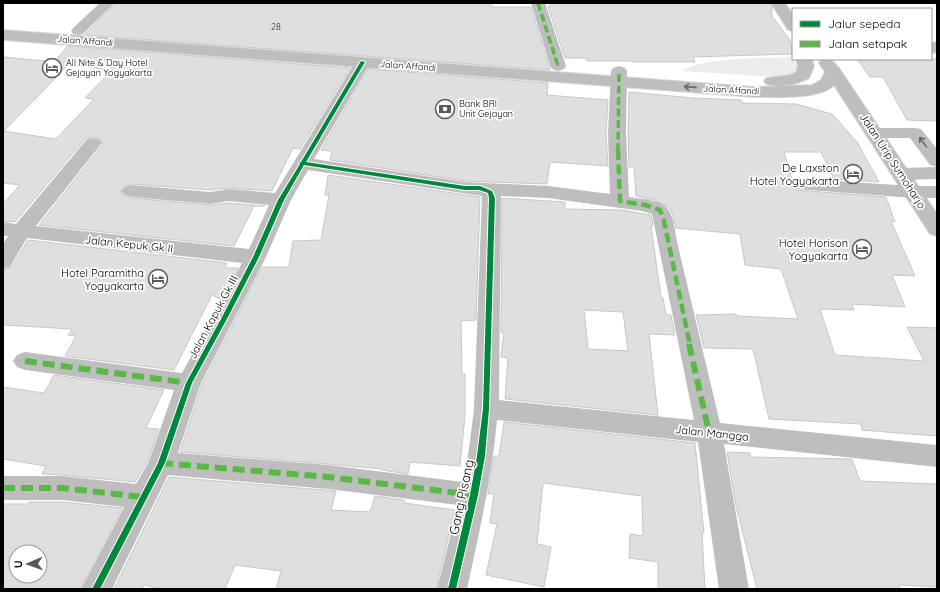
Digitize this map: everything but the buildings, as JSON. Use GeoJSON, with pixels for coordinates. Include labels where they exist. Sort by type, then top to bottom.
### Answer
{"type":"FeatureCollection","features":[{"type":"Feature","properties":{"kind":"street"},"geometry":{"type":"LineString","coordinates":[[74,36],[108,3]]}},
{"type":"Feature","properties":{"kind":"street"},"geometry":{"type":"LineString","coordinates":[[538,3],[558,66]]}},
{"type":"Feature","properties":{"kind":"street"},"geometry":{"type":"LineString","coordinates":[[778,3],[792,25]]}},
{"type":"Feature","properties":{"kind":"street","name":"Jalan Affandi"},"geometry":{"type":"LineString","coordinates":[[3,25],[74,36]]}},
{"type":"Feature","properties":{"kind":"street","name":"Jalan Affandi"},"geometry":{"type":"LineString","coordinates":[[3,35],[74,36],[620,76],[752,81]]}},
{"type":"Feature","properties":{"kind":"street","name":"Jalan Affandi"},"geometry":{"type":"LineString","coordinates":[[366,57],[558,66],[620,76],[754,92],[813,91]]}},
{"type":"Feature","properties":{"kind":"street","name":"Jalan Kapuk Gk III"},"geometry":{"type":"LineString","coordinates":[[96,589],[161,463],[189,383],[256,257],[281,200],[366,57]]}},
{"type":"Feature","properties":{"kind":"street"},"geometry":{"type":"LineString","coordinates":[[752,81],[793,80],[803,75],[806,66],[804,60]]}},
{"type":"Feature","properties":{"kind":"street"},"geometry":{"type":"LineString","coordinates":[[813,91],[831,79],[829,65]]}},
{"type":"Feature","properties":{"kind":"street","name":"Jalan Urip Sumoharjo"},"geometry":{"type":"LineString","coordinates":[[829,65],[937,229]]}},
{"type":"Feature","properties":{"kind":"street"},"geometry":{"type":"LineString","coordinates":[[620,76],[617,134],[620,201]]}},
{"type":"Feature","properties":{"kind":"street"},"geometry":{"type":"LineString","coordinates":[[752,81],[813,91],[846,103],[861,113]]}},
{"type":"Feature","properties":{"kind":"street"},"geometry":{"type":"LineString","coordinates":[[875,133],[915,133],[937,161]]}},
{"type":"Feature","properties":{"kind":"street"},"geometry":{"type":"LineString","coordinates":[[3,262],[12,230],[93,143]]}},
{"type":"Feature","properties":{"kind":"street"},"geometry":{"type":"LineString","coordinates":[[302,163],[466,188],[548,192],[620,201],[645,205],[660,210],[664,221],[668,246],[710,432],[734,589]]}},
{"type":"Feature","properties":{"kind":"street"},"geometry":{"type":"LineString","coordinates":[[902,174],[937,173]]}},
{"type":"Feature","properties":{"kind":"street"},"geometry":{"type":"LineString","coordinates":[[803,185],[913,192],[937,192]]}},
{"type":"Feature","properties":{"kind":"street","name":"Gang Pisang"},"geometry":{"type":"LineString","coordinates":[[452,589],[474,496],[481,456],[486,409],[492,198],[490,192],[487,190]]}},
{"type":"Feature","properties":{"kind":"street"},"geometry":{"type":"LineString","coordinates":[[131,191],[210,198],[229,195],[281,200]]}},
{"type":"Feature","properties":{"kind":"street","name":"Jalan Kepuk Gk II"},"geometry":{"type":"LineString","coordinates":[[12,230],[256,257]]}},
{"type":"Feature","properties":{"kind":"street"},"geometry":{"type":"LineString","coordinates":[[25,360],[189,383]]}},
{"type":"Feature","properties":{"kind":"street","name":"Jalan Mangga"},"geometry":{"type":"LineString","coordinates":[[486,409],[937,456]]}},
{"type":"Feature","properties":{"kind":"street"},"geometry":{"type":"LineString","coordinates":[[161,463],[328,478],[474,496]]}},
{"type":"Feature","properties":{"kind":"street"},"geometry":{"type":"LineString","coordinates":[[3,488],[62,488],[143,497]]}},
{"type":"Feature","properties":{"kind":"shaded area"},"geometry":{"type":"Polygon","coordinates":[[[97,36],[359,55],[357,59],[94,39],[97,36]]]}},
{"type":"Feature","properties":{"kind":"shaded area"},"geometry":{"type":"Polygon","coordinates":[[[792,57],[792,60],[794,60],[799,69],[794,75],[776,77],[682,71],[691,66],[704,63],[752,58],[792,57]]]}},
{"type":"Feature","properties":{"kind":"marked path"},"geometry":{"type":"LineString","coordinates":[[538,3],[558,66]]}},
{"type":"Feature","properties":{"kind":"marked path"},"geometry":{"type":"LineString","coordinates":[[619,71],[617,134],[620,201],[645,205],[660,210],[664,221],[668,246],[709,432]]}},
{"type":"Feature","properties":{"kind":"marked path"},"geometry":{"type":"LineString","coordinates":[[25,361],[189,383]]}},
{"type":"Feature","properties":{"kind":"marked path"},"geometry":{"type":"LineString","coordinates":[[161,463],[328,477],[474,495]]}},
{"type":"Feature","properties":{"kind":"marked path"},"geometry":{"type":"LineString","coordinates":[[3,488],[62,488],[143,497],[142,500]]}},
{"type":"Feature","properties":{"kind":"cycle path"},"geometry":{"type":"LineString","coordinates":[[96,589],[161,463],[189,383],[256,257],[281,200],[363,62]]}},
{"type":"Feature","properties":{"kind":"cycle path"},"geometry":{"type":"LineString","coordinates":[[302,163],[465,188],[480,188],[490,192],[492,198],[486,409],[481,456],[474,495],[452,589]]}},
{"type":"Feature","properties":{"kind":"place","name":"All Nite & Day Hotel Gejayan Yogyakarta"},"geometry":{"type":"Point","coordinates":[52,68]}},
{"type":"Feature","properties":{"kind":"place","name":"Bank BRI Unit Gejayan"},"geometry":{"type":"Point","coordinates":[445,109]}},
{"type":"Feature","properties":{"kind":"place","name":"De Laxston Hotel Yogyakarta"},"geometry":{"type":"Point","coordinates":[853,174]}},
{"type":"Feature","properties":{"kind":"place","name":"Hotel Horison Yogyakarta"},"geometry":{"type":"Point","coordinates":[862,249]}},
{"type":"Feature","properties":{"kind":"place","name":"Hotel Paramitha Yogyakarta"},"geometry":{"type":"Point","coordinates":[158,279]}}]}
